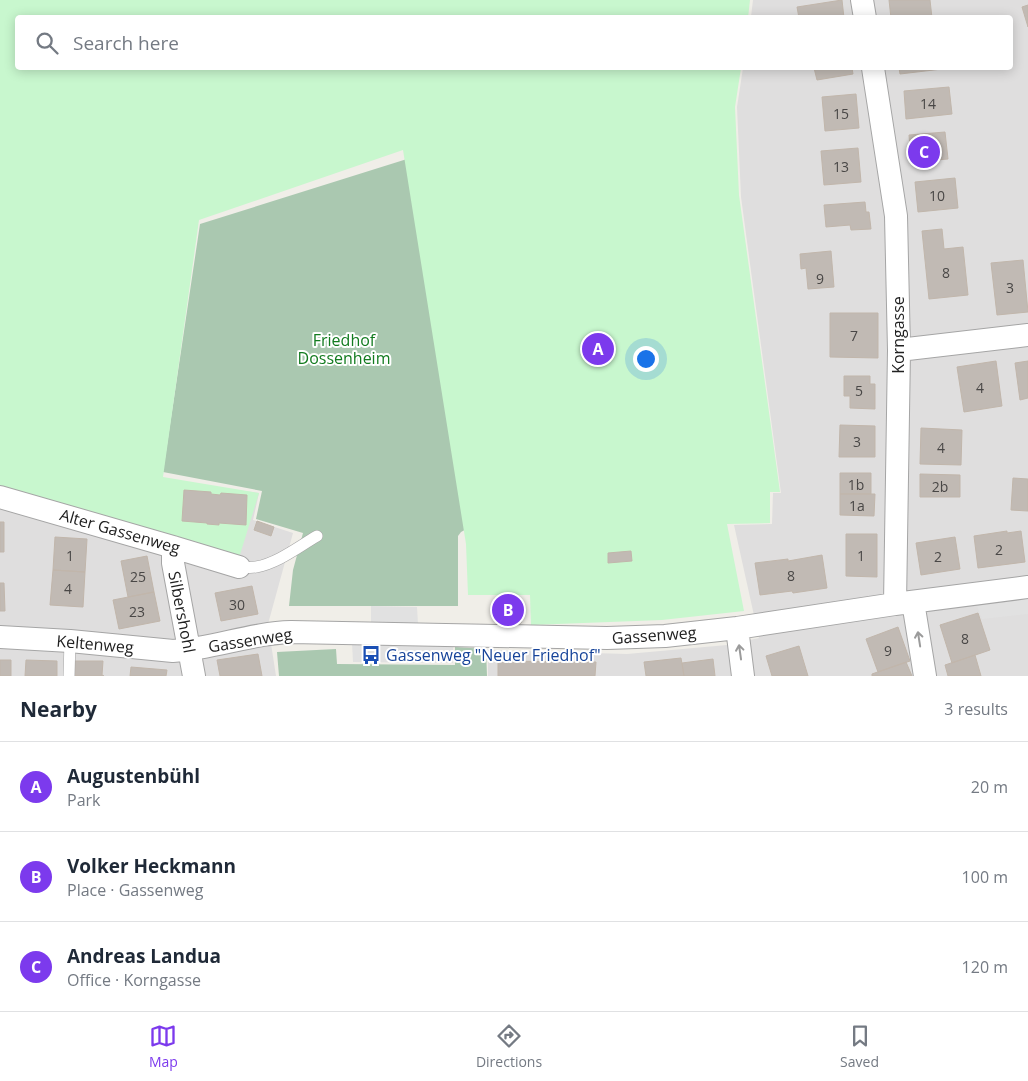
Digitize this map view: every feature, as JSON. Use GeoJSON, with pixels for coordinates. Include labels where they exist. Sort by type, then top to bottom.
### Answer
{"type":"FeatureCollection","features":[{"type":"Feature","properties":{"kind":"street"},"geometry":{"type":"LineString","coordinates":[[862,0],[864,15]]}},
{"type":"Feature","properties":{"kind":"street","name":"Korngasse"},"geometry":{"type":"LineString","coordinates":[[873,70],[896,216],[904,603],[925,676]]}},
{"type":"Feature","properties":{"kind":"street"},"geometry":{"type":"LineString","coordinates":[[899,350],[1028,335]]}},
{"type":"Feature","properties":{"kind":"street","name":"Alter Gassenweg"},"geometry":{"type":"LineString","coordinates":[[0,497],[239,567]]}},
{"type":"Feature","properties":{"kind":"street","name":"Silbershohl"},"geometry":{"type":"LineString","coordinates":[[174,547],[173,563],[194,676]]}},
{"type":"Feature","properties":{"kind":"street","name":"Gassenweg"},"geometry":{"type":"LineString","coordinates":[[190,650],[281,632],[607,638],[665,636],[736,628],[1028,586]]}},
{"type":"Feature","properties":{"kind":"street"},"geometry":{"type":"LineString","coordinates":[[736,628],[743,676]]}},
{"type":"Feature","properties":{"kind":"street","name":"Keltenweg"},"geometry":{"type":"LineString","coordinates":[[0,637],[70,641],[173,651],[190,650]]}},
{"type":"Feature","properties":{"kind":"lane"},"geometry":{"type":"LineString","coordinates":[[239,567],[269,564],[317,536]]}},
{"type":"Feature","properties":{"kind":"lane"},"geometry":{"type":"LineString","coordinates":[[69,676],[70,641]]}},
{"type":"Feature","properties":{"kind":"shaded area"},"geometry":{"type":"Polygon","coordinates":[[[753,0],[1028,0],[1028,676],[488,676],[488,650],[627,654],[727,645],[759,638],[734,525],[772,524],[773,493],[781,493],[741,197],[737,107],[743,70],[1013,70],[1013,15],[751,15],[753,0]]]}},
{"type":"Feature","properties":{"kind":"shaded area"},"geometry":{"type":"Polygon","coordinates":[[[183,483],[259,493],[253,520],[293,533],[268,624],[276,676],[0,676],[0,504],[183,483]]]}},
{"type":"Feature","properties":{"kind":"shaded area"},"geometry":{"type":"Polygon","coordinates":[[[1028,598],[1028,614],[982,619],[977,606],[1028,598]]]}},
{"type":"Feature","properties":{"kind":"shaded area"},"geometry":{"type":"Polygon","coordinates":[[[371,606],[417,607],[418,624],[371,623],[371,606]]]}},
{"type":"Feature","properties":{"kind":"shaded area"},"geometry":{"type":"Polygon","coordinates":[[[352,643],[453,644],[453,663],[353,662],[352,643]]]}},
{"type":"Feature","properties":{"kind":"green space"},"geometry":{"type":"Polygon","coordinates":[[[0,0],[750,0],[748,15],[15,15],[15,70],[741,70],[735,107],[739,195],[780,492],[770,492],[770,523],[727,524],[744,611],[662,620],[531,625],[530,595],[468,595],[466,544],[403,150],[199,220],[163,477],[259,493],[239,558],[0,495],[0,0]]]}},
{"type":"Feature","properties":{"kind":"green space","name":"Friedhof Dossenheim"},"geometry":{"type":"Polygon","coordinates":[[[407,159],[470,527],[458,536],[458,606],[289,606],[293,570],[303,533],[256,519],[262,491],[163,472],[200,224],[407,159]]]}},
{"type":"Feature","properties":{"kind":"green space"},"geometry":{"type":"Polygon","coordinates":[[[455,647],[486,649],[487,676],[279,676],[277,652],[336,649],[337,664],[455,665],[455,647]]]}},
{"type":"Feature","properties":{"kind":"building"},"geometry":{"type":"Polygon","coordinates":[[[842,0],[844,15],[798,15],[797,7],[842,0]]]}},
{"type":"Feature","properties":{"kind":"building"},"geometry":{"type":"Polygon","coordinates":[[[889,0],[930,0],[932,15],[891,15],[889,0]]]}},
{"type":"Feature","properties":{"kind":"building"},"geometry":{"type":"Polygon","coordinates":[[[1028,5],[1028,27],[1022,7],[1028,5]]]}},
{"type":"Feature","properties":{"kind":"building"},"geometry":{"type":"Polygon","coordinates":[[[814,70],[852,70],[853,74],[817,80],[814,70]]]}},
{"type":"Feature","properties":{"kind":"building"},"geometry":{"type":"Polygon","coordinates":[[[899,70],[934,70],[900,74],[899,70]]]}},
{"type":"Feature","properties":{"kind":"building"},"geometry":{"type":"Polygon","coordinates":[[[949,87],[952,114],[906,119],[904,91],[949,87]]]}},
{"type":"Feature","properties":{"kind":"building"},"geometry":{"type":"Polygon","coordinates":[[[856,94],[859,128],[825,131],[822,97],[856,94]]]}},
{"type":"Feature","properties":{"kind":"building"},"geometry":{"type":"Polygon","coordinates":[[[945,132],[948,159],[911,162],[909,135],[945,132]]]}},
{"type":"Feature","properties":{"kind":"building"},"geometry":{"type":"Polygon","coordinates":[[[858,148],[861,182],[824,185],[821,151],[858,148]]]}},
{"type":"Feature","properties":{"kind":"building"},"geometry":{"type":"Polygon","coordinates":[[[955,178],[958,208],[918,212],[915,182],[955,178]]]}},
{"type":"Feature","properties":{"kind":"building"},"geometry":{"type":"Polygon","coordinates":[[[865,202],[866,212],[869,212],[871,229],[851,230],[850,225],[826,227],[824,205],[865,202]]]}},
{"type":"Feature","properties":{"kind":"building"},"geometry":{"type":"Polygon","coordinates":[[[942,229],[944,249],[963,247],[968,295],[929,299],[922,231],[942,229]]]}},
{"type":"Feature","properties":{"kind":"building"},"geometry":{"type":"Polygon","coordinates":[[[831,251],[834,287],[808,289],[806,268],[801,269],[800,254],[831,251]]]}},
{"type":"Feature","properties":{"kind":"building"},"geometry":{"type":"Polygon","coordinates":[[[1023,260],[1028,312],[997,315],[991,263],[1023,260]]]}},
{"type":"Feature","properties":{"kind":"building"},"geometry":{"type":"Polygon","coordinates":[[[830,313],[878,313],[878,358],[830,357],[830,313]]]}},
{"type":"Feature","properties":{"kind":"building"},"geometry":{"type":"Polygon","coordinates":[[[996,361],[1002,406],[964,412],[957,367],[996,361]]]}},
{"type":"Feature","properties":{"kind":"building"},"geometry":{"type":"Polygon","coordinates":[[[1028,361],[1028,398],[1020,400],[1015,363],[1028,361]]]}},
{"type":"Feature","properties":{"kind":"building"},"geometry":{"type":"Polygon","coordinates":[[[844,376],[870,376],[870,384],[875,384],[875,409],[850,408],[850,396],[844,396],[844,376]]]}},
{"type":"Feature","properties":{"kind":"building"},"geometry":{"type":"Polygon","coordinates":[[[840,425],[875,426],[875,457],[839,457],[840,425]]]}},
{"type":"Feature","properties":{"kind":"building"},"geometry":{"type":"Polygon","coordinates":[[[921,428],[962,430],[961,465],[920,464],[921,428]]]}},
{"type":"Feature","properties":{"kind":"building"},"geometry":{"type":"Polygon","coordinates":[[[840,473],[871,473],[871,494],[840,494],[840,473]]]}},
{"type":"Feature","properties":{"kind":"building"},"geometry":{"type":"Polygon","coordinates":[[[920,474],[960,475],[960,497],[920,497],[920,474]]]}},
{"type":"Feature","properties":{"kind":"building"},"geometry":{"type":"Polygon","coordinates":[[[1013,478],[1028,479],[1028,511],[1011,510],[1013,478]]]}},
{"type":"Feature","properties":{"kind":"building"},"geometry":{"type":"Polygon","coordinates":[[[184,490],[211,492],[211,494],[220,495],[221,493],[247,495],[246,525],[219,523],[219,525],[182,521],[184,490]]]}},
{"type":"Feature","properties":{"kind":"building"},"geometry":{"type":"Polygon","coordinates":[[[840,494],[875,494],[874,516],[840,515],[840,494]]]}},
{"type":"Feature","properties":{"kind":"building"},"geometry":{"type":"Polygon","coordinates":[[[257,521],[274,527],[271,536],[254,530],[257,521]]]}},
{"type":"Feature","properties":{"kind":"building"},"geometry":{"type":"Polygon","coordinates":[[[0,522],[4,522],[4,552],[0,552],[0,522]]]}},
{"type":"Feature","properties":{"kind":"building"},"geometry":{"type":"Polygon","coordinates":[[[1007,531],[1007,533],[1021,531],[1025,562],[978,568],[974,536],[1007,531]]]}},
{"type":"Feature","properties":{"kind":"building"},"geometry":{"type":"Polygon","coordinates":[[[846,534],[877,534],[877,577],[846,576],[846,534]]]}},
{"type":"Feature","properties":{"kind":"building"},"geometry":{"type":"Polygon","coordinates":[[[55,537],[87,539],[85,572],[53,570],[55,537]]]}},
{"type":"Feature","properties":{"kind":"building"},"geometry":{"type":"Polygon","coordinates":[[[955,537],[960,569],[921,575],[916,543],[955,537]]]}},
{"type":"Feature","properties":{"kind":"building"},"geometry":{"type":"Polygon","coordinates":[[[631,551],[632,561],[608,563],[608,553],[631,551]]]}},
{"type":"Feature","properties":{"kind":"building"},"geometry":{"type":"Polygon","coordinates":[[[822,555],[827,588],[760,595],[755,563],[788,559],[788,561],[822,555]]]}},
{"type":"Feature","properties":{"kind":"building"},"geometry":{"type":"Polygon","coordinates":[[[147,556],[154,592],[128,597],[121,561],[147,556]]]}},
{"type":"Feature","properties":{"kind":"building"},"geometry":{"type":"Polygon","coordinates":[[[53,570],[85,572],[83,607],[50,605],[53,570]]]}},
{"type":"Feature","properties":{"kind":"building"},"geometry":{"type":"Polygon","coordinates":[[[0,583],[4,583],[5,611],[0,611],[0,583]]]}},
{"type":"Feature","properties":{"kind":"building"},"geometry":{"type":"Polygon","coordinates":[[[252,586],[258,614],[221,621],[215,593],[252,586]]]}},
{"type":"Feature","properties":{"kind":"building"},"geometry":{"type":"Polygon","coordinates":[[[154,592],[160,621],[119,629],[113,600],[154,592]]]}},
{"type":"Feature","properties":{"kind":"building"},"geometry":{"type":"Polygon","coordinates":[[[520,597],[521,623],[496,623],[495,598],[520,597]]]}},
{"type":"Feature","properties":{"kind":"building"},"geometry":{"type":"Polygon","coordinates":[[[978,613],[990,650],[952,663],[940,625],[978,613]]]}},
{"type":"Feature","properties":{"kind":"building"},"geometry":{"type":"Polygon","coordinates":[[[898,627],[910,661],[878,672],[866,639],[898,627]]]}},
{"type":"Feature","properties":{"kind":"building"},"geometry":{"type":"Polygon","coordinates":[[[799,646],[808,676],[772,676],[766,656],[799,646]]]}},
{"type":"Feature","properties":{"kind":"building"},"geometry":{"type":"Polygon","coordinates":[[[258,654],[262,676],[220,676],[217,660],[258,654]]]}},
{"type":"Feature","properties":{"kind":"building"},"geometry":{"type":"Polygon","coordinates":[[[975,655],[981,676],[948,676],[945,665],[975,655]]]}},
{"type":"Feature","properties":{"kind":"building"},"geometry":{"type":"Polygon","coordinates":[[[681,658],[684,676],[646,676],[644,662],[681,658]]]}},
{"type":"Feature","properties":{"kind":"building"},"geometry":{"type":"Polygon","coordinates":[[[713,659],[715,676],[684,676],[682,663],[713,659]]]}},
{"type":"Feature","properties":{"kind":"building"},"geometry":{"type":"Polygon","coordinates":[[[0,660],[11,660],[11,676],[0,676],[0,660]]]}},
{"type":"Feature","properties":{"kind":"building"},"geometry":{"type":"Polygon","coordinates":[[[26,660],[57,661],[57,676],[25,676],[26,660]]]}},
{"type":"Feature","properties":{"kind":"building"},"geometry":{"type":"Polygon","coordinates":[[[75,661],[103,661],[102,675],[104,676],[75,676],[75,661]]]}},
{"type":"Feature","properties":{"kind":"building"},"geometry":{"type":"Polygon","coordinates":[[[498,661],[596,662],[595,676],[498,676],[498,661]]]}},
{"type":"Feature","properties":{"kind":"building"},"geometry":{"type":"Polygon","coordinates":[[[906,662],[912,676],[872,676],[872,674],[906,662]]]}},
{"type":"Feature","properties":{"kind":"building"},"geometry":{"type":"Polygon","coordinates":[[[131,667],[167,670],[166,676],[130,676],[131,667]]]}},
{"type":"Feature","properties":{"kind":"place","name":"Andreas Landua"},"geometry":{"type":"Point","coordinates":[924,152]}},
{"type":"Feature","properties":{"kind":"place","name":"Augustenbühl"},"geometry":{"type":"Point","coordinates":[598,349]}},
{"type":"Feature","properties":{"kind":"place","name":"Volker Heckmann"},"geometry":{"type":"Point","coordinates":[508,610]}},
{"type":"Feature","properties":{"kind":"place","name":"Gassenweg \"Neuer Friedhof\""},"geometry":{"type":"Point","coordinates":[371,655]}}]}
